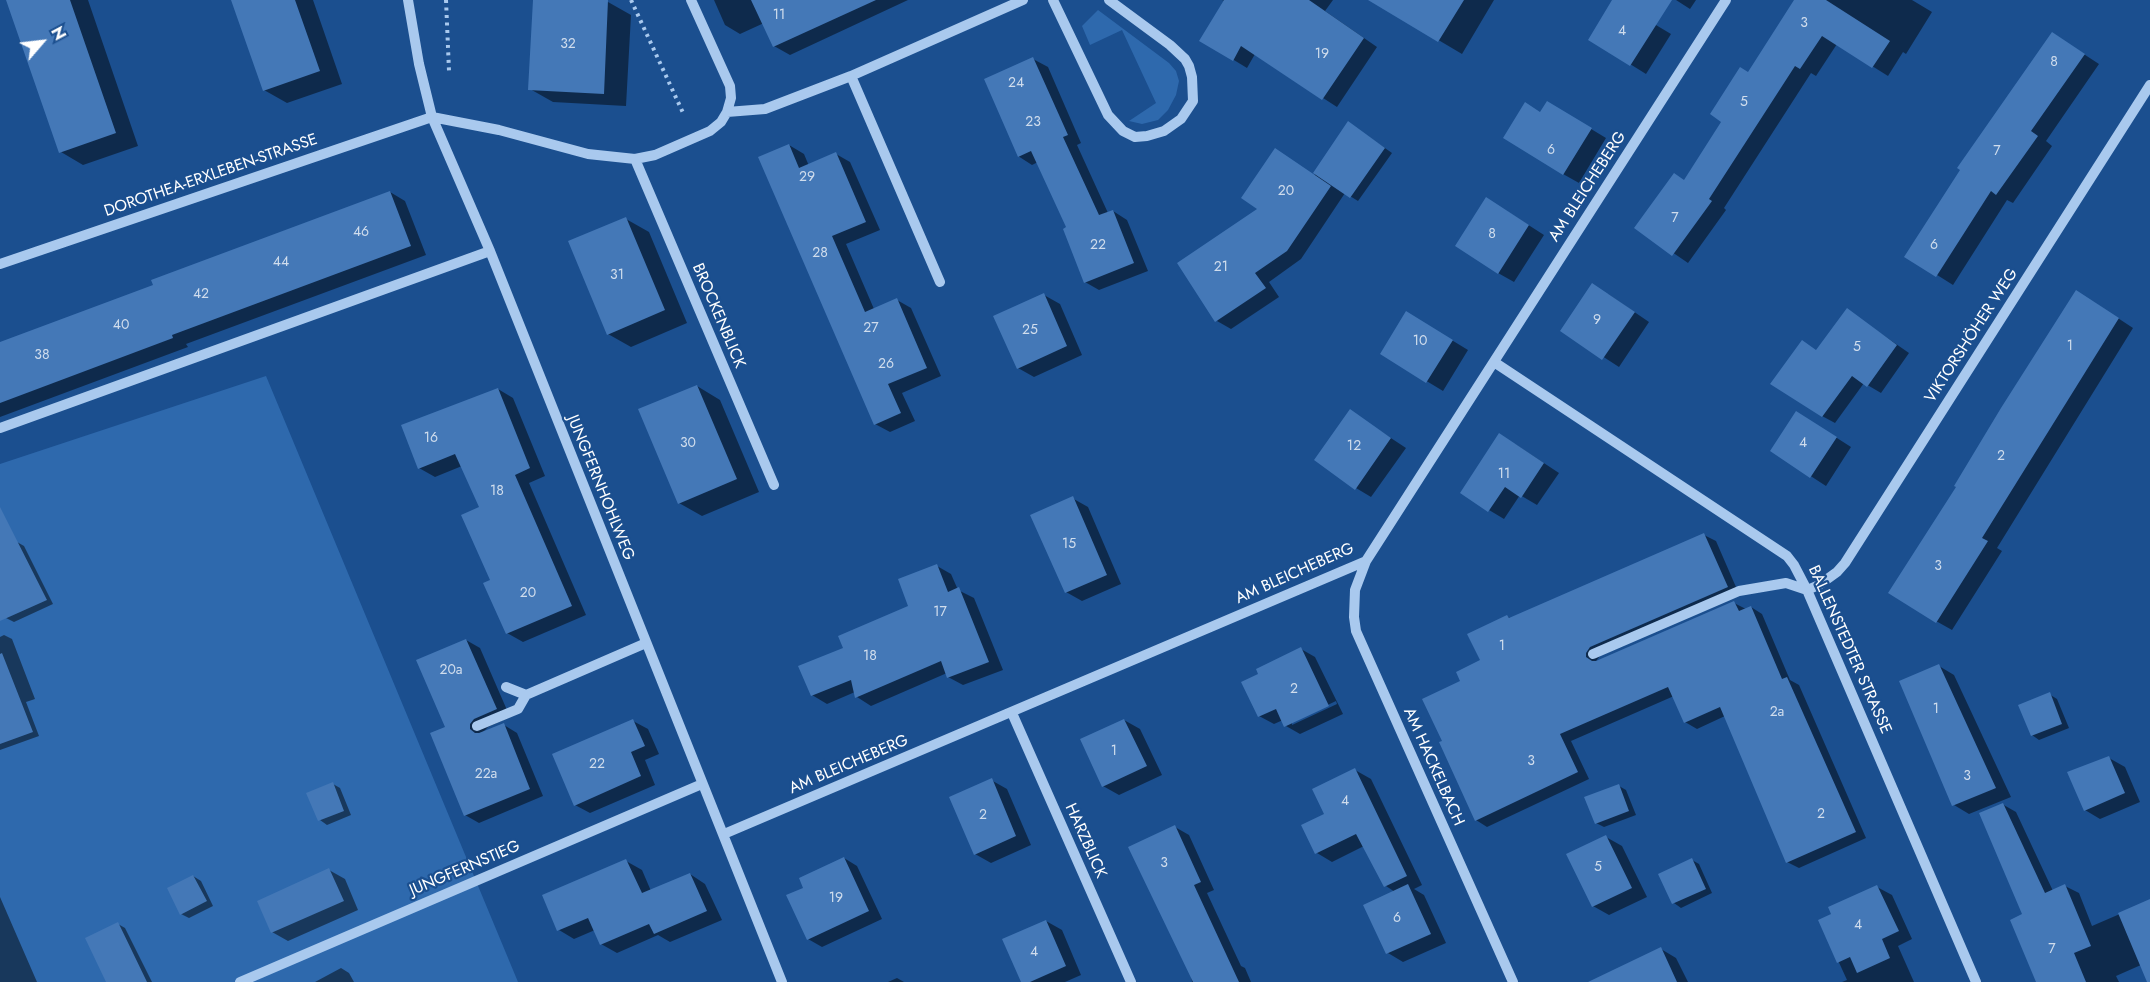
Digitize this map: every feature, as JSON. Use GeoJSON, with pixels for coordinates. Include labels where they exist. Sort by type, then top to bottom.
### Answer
{"type":"FeatureCollection","features":[{"type":"Feature","properties":{"kind":"street","name":"JUNGFERNHOHLWEG"},"geometry":{"type":"LineString","coordinates":[[408,0],[419,64],[432,117],[490,251],[782,982]]}},
{"type":"Feature","properties":{"kind":"street"},"geometry":{"type":"LineString","coordinates":[[432,117],[499,130],[588,154],[635,159],[655,155],[711,131],[721,122],[727,112],[731,98],[730,86],[691,0]]}},
{"type":"Feature","properties":{"kind":"street"},"geometry":{"type":"LineString","coordinates":[[727,112],[765,109],[851,76],[1023,0]]}},
{"type":"Feature","properties":{"kind":"street"},"geometry":{"type":"LineString","coordinates":[[1053,0],[1108,115],[1123,131],[1135,137],[1164,131],[1181,119],[1193,101],[1192,77],[1188,66],[1185,59],[1170,45],[1109,0]]}},
{"type":"Feature","properties":{"kind":"street","name":"AM BLEICHEBERG"},"geometry":{"type":"LineString","coordinates":[[724,834],[1366,561],[1726,0]]}},
{"type":"Feature","properties":{"kind":"street"},"geometry":{"type":"LineString","coordinates":[[851,76],[940,282]]}},
{"type":"Feature","properties":{"kind":"street","name":"VIKTORSHÖHER WEG"},"geometry":{"type":"LineString","coordinates":[[1807,590],[1828,579],[1845,563],[2150,85]]}},
{"type":"Feature","properties":{"kind":"street","name":"DOROTHEA-ERXLEBEN-STRASSE"},"geometry":{"type":"LineString","coordinates":[[0,264],[432,117]]}},
{"type":"Feature","properties":{"kind":"street","name":"BROCKENBLICK"},"geometry":{"type":"LineString","coordinates":[[635,159],[774,485]]}},
{"type":"Feature","properties":{"kind":"street"},"geometry":{"type":"LineString","coordinates":[[0,428],[490,251]]}},
{"type":"Feature","properties":{"kind":"street","name":"BALLENSTEDTER STRASSE"},"geometry":{"type":"LineString","coordinates":[[1494,362],[1787,556],[1794,564],[1976,982]]}},
{"type":"Feature","properties":{"kind":"street","name":"AM HACKELBACH"},"geometry":{"type":"LineString","coordinates":[[1366,561],[1355,590],[1356,631],[1513,982]]}},
{"type":"Feature","properties":{"kind":"street"},"geometry":{"type":"LineString","coordinates":[[1593,654],[1739,591],[1786,583],[1807,590]]}},
{"type":"Feature","properties":{"kind":"street"},"geometry":{"type":"LineString","coordinates":[[477,726],[518,709],[526,695],[646,643]]}},
{"type":"Feature","properties":{"kind":"street"},"geometry":{"type":"LineString","coordinates":[[506,687],[526,695]]}},
{"type":"Feature","properties":{"kind":"street","name":"HARZBLICK"},"geometry":{"type":"LineString","coordinates":[[1012,713],[1131,982]]}},
{"type":"Feature","properties":{"kind":"street","name":"JUNGFERNSTIEG"},"geometry":{"type":"LineString","coordinates":[[240,982],[702,784]]}},
{"type":"Feature","properties":{"kind":"path"},"geometry":{"type":"LineString","coordinates":[[631,0],[695,138]]}},
{"type":"Feature","properties":{"kind":"shaded area"},"geometry":{"type":"Polygon","coordinates":[[[1098,10],[1169,63],[1176,71],[1179,81],[1176,95],[1168,110],[1158,120],[1142,124],[1129,121],[1156,103],[1122,30],[1090,45],[1082,26],[1098,10]]]}},
{"type":"Feature","properties":{"kind":"shaded area"},"geometry":{"type":"Polygon","coordinates":[[[266,376],[518,982],[0,982],[0,464],[266,376]]]}},
{"type":"Feature","properties":{"kind":"building"},"geometry":{"type":"Polygon","coordinates":[[[6,0],[70,0],[116,133],[59,153],[6,0]]]}},
{"type":"Feature","properties":{"kind":"building"},"geometry":{"type":"Polygon","coordinates":[[[231,0],[295,0],[320,71],[263,91],[231,0]]]}},
{"type":"Feature","properties":{"kind":"building"},"geometry":{"type":"Polygon","coordinates":[[[533,0],[608,0],[604,94],[528,90],[533,0]]]}},
{"type":"Feature","properties":{"kind":"building"},"geometry":{"type":"Polygon","coordinates":[[[751,0],[876,0],[773,47],[751,0]]]}},
{"type":"Feature","properties":{"kind":"building"},"geometry":{"type":"Polygon","coordinates":[[[1224,0],[1309,0],[1364,38],[1322,100],[1241,46],[1233,61],[1199,41],[1224,0]]]}},
{"type":"Feature","properties":{"kind":"building"},"geometry":{"type":"Polygon","coordinates":[[[1368,0],[1464,0],[1438,42],[1368,0]]]}},
{"type":"Feature","properties":{"kind":"building"},"geometry":{"type":"Polygon","coordinates":[[[1612,0],[1672,0],[1630,66],[1588,40],[1612,0]]]}},
{"type":"Feature","properties":{"kind":"building"},"geometry":{"type":"Polygon","coordinates":[[[1794,0],[1826,0],[1890,41],[1872,68],[1822,36],[1800,69],[1795,66],[1709,199],[1712,201],[1672,256],[1634,228],[1674,173],[1684,180],[1721,122],[1710,114],[1740,67],[1748,72],[1794,0]]]}},
{"type":"Feature","properties":{"kind":"building"},"geometry":{"type":"Polygon","coordinates":[[[2052,32],[2085,54],[2031,131],[2038,136],[1996,195],[1991,191],[1936,277],[1904,257],[1960,170],[1957,168],[2052,32]]]}},
{"type":"Feature","properties":{"kind":"building"},"geometry":{"type":"Polygon","coordinates":[[[1033,57],[1068,135],[1063,137],[1099,215],[1113,210],[1134,263],[1084,283],[1063,229],[1066,227],[1031,151],[1018,157],[984,79],[1033,57]]]}},
{"type":"Feature","properties":{"kind":"building"},"geometry":{"type":"Polygon","coordinates":[[[1547,101],[1592,128],[1563,175],[1503,138],[1525,102],[1540,112],[1547,101]]]}},
{"type":"Feature","properties":{"kind":"building"},"geometry":{"type":"Polygon","coordinates":[[[1348,121],[1385,148],[1350,198],[1313,173],[1348,121]]]}},
{"type":"Feature","properties":{"kind":"building"},"geometry":{"type":"Polygon","coordinates":[[[789,144],[799,168],[836,152],[866,222],[832,236],[865,312],[897,298],[927,368],[888,384],[901,413],[874,425],[758,157],[789,144]]]}},
{"type":"Feature","properties":{"kind":"building"},"geometry":{"type":"Polygon","coordinates":[[[1275,148],[1331,186],[1287,251],[1255,273],[1266,288],[1215,322],[1177,263],[1257,209],[1241,198],[1275,148]]]}},
{"type":"Feature","properties":{"kind":"building"},"geometry":{"type":"Polygon","coordinates":[[[390,191],[411,246],[172,335],[173,338],[0,403],[0,342],[153,285],[151,280],[390,191]]]}},
{"type":"Feature","properties":{"kind":"building"},"geometry":{"type":"Polygon","coordinates":[[[1486,197],[1529,225],[1498,274],[1455,246],[1486,197]]]}},
{"type":"Feature","properties":{"kind":"building"},"geometry":{"type":"Polygon","coordinates":[[[626,217],[665,310],[607,335],[568,241],[626,217]]]}},
{"type":"Feature","properties":{"kind":"building"},"geometry":{"type":"Polygon","coordinates":[[[1592,283],[1635,312],[1602,360],[1560,331],[1592,283]]]}},
{"type":"Feature","properties":{"kind":"building"},"geometry":{"type":"Polygon","coordinates":[[[2076,290],[2119,318],[1982,538],[1988,541],[1936,623],[1888,593],[1956,487],[1954,486],[2001,408],[2076,290]]]}},
{"type":"Feature","properties":{"kind":"building"},"geometry":{"type":"Polygon","coordinates":[[[1044,293],[1067,346],[1017,369],[993,316],[1044,293]]]}},
{"type":"Feature","properties":{"kind":"building"},"geometry":{"type":"Polygon","coordinates":[[[1847,308],[1897,345],[1867,387],[1852,376],[1822,417],[1770,384],[1802,340],[1816,350],[1847,308]]]}},
{"type":"Feature","properties":{"kind":"building"},"geometry":{"type":"Polygon","coordinates":[[[1406,311],[1453,340],[1426,383],[1380,354],[1406,311]]]}},
{"type":"Feature","properties":{"kind":"building"},"geometry":{"type":"Polygon","coordinates":[[[697,385],[737,479],[678,504],[638,409],[697,385]]]}},
{"type":"Feature","properties":{"kind":"building"},"geometry":{"type":"Polygon","coordinates":[[[498,388],[530,468],[515,475],[572,606],[506,634],[483,583],[490,580],[461,515],[479,507],[455,454],[418,469],[401,425],[498,388]]]}},
{"type":"Feature","properties":{"kind":"building"},"geometry":{"type":"Polygon","coordinates":[[[1350,409],[1391,438],[1355,490],[1314,460],[1350,409]]]}},
{"type":"Feature","properties":{"kind":"building"},"geometry":{"type":"Polygon","coordinates":[[[1796,411],[1837,437],[1810,478],[1770,451],[1796,411]]]}},
{"type":"Feature","properties":{"kind":"building"},"geometry":{"type":"Polygon","coordinates":[[[1499,433],[1544,463],[1521,498],[1505,487],[1488,512],[1460,493],[1499,433]]]}},
{"type":"Feature","properties":{"kind":"building"},"geometry":{"type":"Polygon","coordinates":[[[1073,496],[1107,575],[1065,593],[1030,515],[1073,496]]]}},
{"type":"Feature","properties":{"kind":"building"},"geometry":{"type":"Polygon","coordinates":[[[0,507],[47,600],[0,621],[0,507]]]}},
{"type":"Feature","properties":{"kind":"building"},"geometry":{"type":"Polygon","coordinates":[[[1704,533],[1728,587],[1590,647],[1586,657],[1596,661],[1734,601],[1739,611],[1751,606],[1782,679],[1787,677],[1856,832],[1786,863],[1720,707],[1684,723],[1668,687],[1560,734],[1578,772],[1475,821],[1422,699],[1460,681],[1456,672],[1480,660],[1467,634],[1704,533]]]}},
{"type":"Feature","properties":{"kind":"building"},"geometry":{"type":"Polygon","coordinates":[[[937,564],[948,592],[959,587],[989,662],[947,678],[941,661],[855,698],[851,680],[811,696],[798,666],[843,648],[838,636],[908,606],[898,579],[937,564]]]}},
{"type":"Feature","properties":{"kind":"building"},"geometry":{"type":"Polygon","coordinates":[[[466,639],[497,709],[474,719],[470,724],[470,729],[479,733],[504,723],[530,789],[464,816],[430,733],[445,727],[416,660],[466,639]]]}},
{"type":"Feature","properties":{"kind":"building"},"geometry":{"type":"Polygon","coordinates":[[[1301,647],[1329,706],[1284,727],[1276,709],[1258,717],[1241,682],[1258,674],[1256,669],[1301,647]]]}},
{"type":"Feature","properties":{"kind":"building"},"geometry":{"type":"Polygon","coordinates":[[[2,653],[33,732],[0,744],[0,654],[2,653]]]}},
{"type":"Feature","properties":{"kind":"building"},"geometry":{"type":"Polygon","coordinates":[[[1939,664],[1996,788],[1952,806],[1899,681],[1939,664]]]}},
{"type":"Feature","properties":{"kind":"building"},"geometry":{"type":"Polygon","coordinates":[[[2050,692],[2062,724],[2031,736],[2018,705],[2050,692]]]}},
{"type":"Feature","properties":{"kind":"building"},"geometry":{"type":"Polygon","coordinates":[[[633,719],[645,746],[631,752],[641,776],[574,806],[552,754],[633,719]]]}},
{"type":"Feature","properties":{"kind":"building"},"geometry":{"type":"Polygon","coordinates":[[[1124,719],[1147,766],[1102,787],[1080,739],[1124,719]]]}},
{"type":"Feature","properties":{"kind":"building"},"geometry":{"type":"Polygon","coordinates":[[[2109,756],[2125,793],[2084,811],[2067,772],[2109,756]]]}},
{"type":"Feature","properties":{"kind":"building"},"geometry":{"type":"Polygon","coordinates":[[[1355,768],[1407,876],[1384,887],[1356,834],[1315,854],[1301,825],[1324,814],[1312,789],[1355,768]]]}},
{"type":"Feature","properties":{"kind":"building"},"geometry":{"type":"Polygon","coordinates":[[[992,778],[1016,836],[974,855],[949,797],[992,778]]]}},
{"type":"Feature","properties":{"kind":"building"},"geometry":{"type":"Polygon","coordinates":[[[333,782],[344,811],[318,821],[306,793],[333,782]]]}},
{"type":"Feature","properties":{"kind":"building"},"geometry":{"type":"Polygon","coordinates":[[[1619,784],[1629,811],[1595,824],[1584,797],[1619,784]]]}},
{"type":"Feature","properties":{"kind":"building"},"geometry":{"type":"Polygon","coordinates":[[[2003,803],[2045,893],[2065,884],[2091,946],[2074,953],[2086,982],[2036,982],[2010,920],[2022,914],[1979,813],[2003,803]]]}},
{"type":"Feature","properties":{"kind":"building"},"geometry":{"type":"Polygon","coordinates":[[[1175,825],[1201,882],[1194,885],[1239,982],[1193,982],[1128,847],[1175,825]]]}},
{"type":"Feature","properties":{"kind":"building"},"geometry":{"type":"Polygon","coordinates":[[[1606,835],[1632,888],[1592,907],[1566,854],[1606,835]]]}},
{"type":"Feature","properties":{"kind":"building"},"geometry":{"type":"Polygon","coordinates":[[[844,857],[869,911],[807,940],[786,895],[803,888],[799,878],[844,857]]]}},
{"type":"Feature","properties":{"kind":"building"},"geometry":{"type":"Polygon","coordinates":[[[1692,858],[1706,889],[1672,904],[1658,874],[1692,858]]]}},
{"type":"Feature","properties":{"kind":"building"},"geometry":{"type":"Polygon","coordinates":[[[626,859],[642,893],[690,873],[707,911],[654,934],[649,924],[600,945],[588,918],[557,931],[542,895],[626,859]]]}},
{"type":"Feature","properties":{"kind":"building"},"geometry":{"type":"Polygon","coordinates":[[[329,868],[344,901],[271,933],[257,901],[329,868]]]}},
{"type":"Feature","properties":{"kind":"building"},"geometry":{"type":"Polygon","coordinates":[[[193,875],[207,901],[180,915],[167,888],[193,875]]]}},
{"type":"Feature","properties":{"kind":"building"},"geometry":{"type":"Polygon","coordinates":[[[1408,884],[1431,934],[1386,954],[1363,905],[1408,884]]]}},
{"type":"Feature","properties":{"kind":"building"},"geometry":{"type":"Polygon","coordinates":[[[1877,885],[1899,931],[1882,939],[1890,958],[1857,973],[1850,957],[1837,963],[1818,920],[1831,914],[1828,907],[1877,885]]]}},
{"type":"Feature","properties":{"kind":"building"},"geometry":{"type":"Polygon","coordinates":[[[2150,899],[2150,982],[2147,982],[2118,913],[2150,899]]]}},
{"type":"Feature","properties":{"kind":"building"},"geometry":{"type":"Polygon","coordinates":[[[1046,920],[1066,966],[1030,982],[1021,982],[1002,939],[1046,920]]]}},
{"type":"Feature","properties":{"kind":"building"},"geometry":{"type":"Polygon","coordinates":[[[118,922],[147,982],[106,982],[85,938],[118,922]]]}},
{"type":"Feature","properties":{"kind":"building"},"geometry":{"type":"Polygon","coordinates":[[[1661,947],[1677,982],[1588,982],[1661,947]]]}}]}
